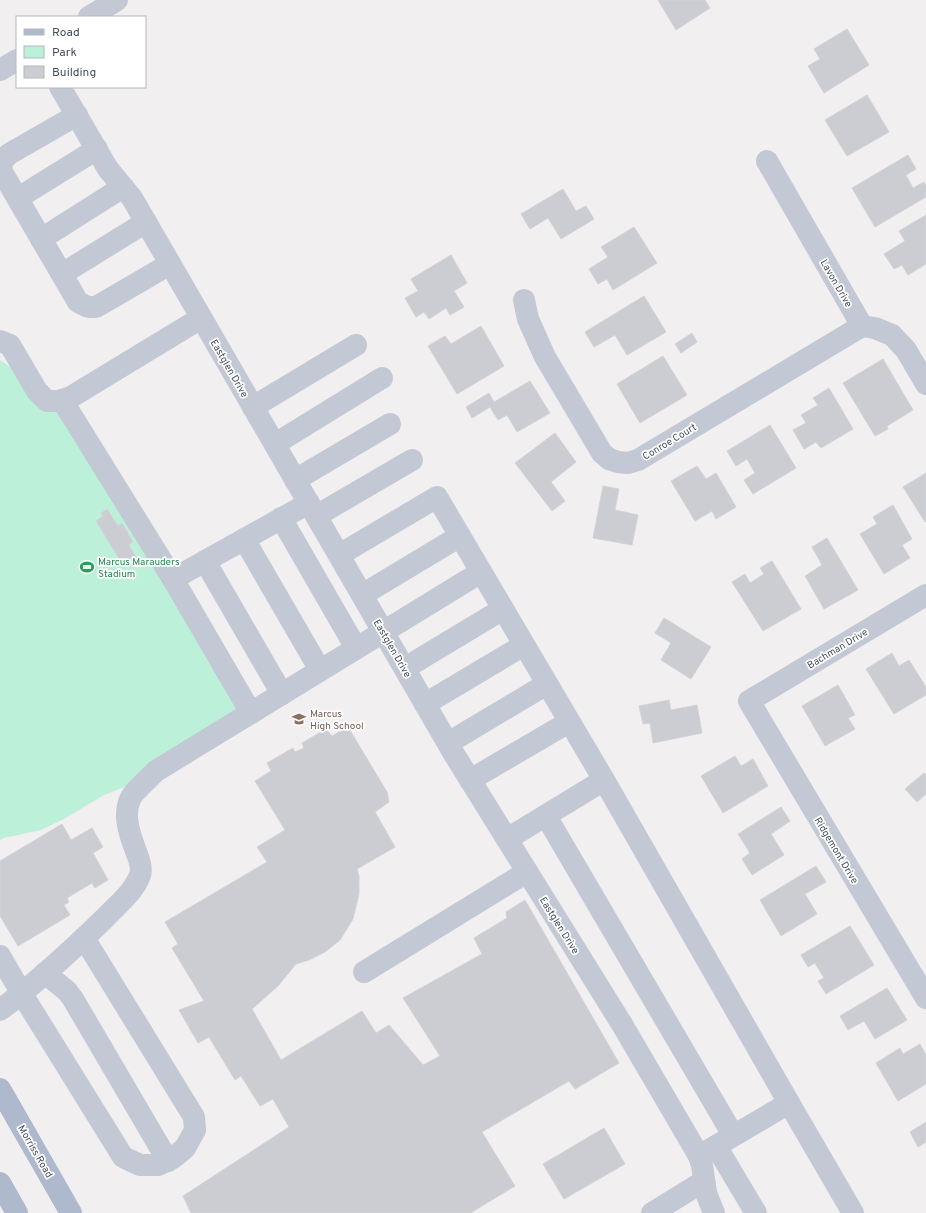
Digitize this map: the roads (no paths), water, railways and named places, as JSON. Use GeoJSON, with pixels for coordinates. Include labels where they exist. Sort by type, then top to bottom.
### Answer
{"type":"FeatureCollection","features":[{"type":"Feature","properties":{"kind":"main road","name":"Morriss Road"},"geometry":{"type":"LineString","coordinates":[[0,1089],[71,1213]]}},
{"type":"Feature","properties":{"kind":"main road"},"geometry":{"type":"LineString","coordinates":[[0,1183],[17,1213]]}},
{"type":"Feature","properties":{"kind":"street"},"geometry":{"type":"LineString","coordinates":[[91,16],[117,0]]}},
{"type":"Feature","properties":{"kind":"street"},"geometry":{"type":"LineString","coordinates":[[0,70],[16,61]]}},
{"type":"Feature","properties":{"kind":"street","name":"Eastglen Drive"},"geometry":{"type":"LineString","coordinates":[[61,88],[108,169],[132,198],[425,704],[527,872],[623,1026],[716,1145],[702,1165],[706,1193],[714,1213]]}},
{"type":"Feature","properties":{"kind":"street"},"geometry":{"type":"LineString","coordinates":[[77,115],[9,154],[1,162],[2,172],[78,302],[88,307],[96,307],[170,264]]}},
{"type":"Feature","properties":{"kind":"street"},"geometry":{"type":"LineString","coordinates":[[18,198],[97,149]]}},
{"type":"Feature","properties":{"kind":"street","name":"Lavon Drive"},"geometry":{"type":"LineString","coordinates":[[767,161],[862,326]]}},
{"type":"Feature","properties":{"kind":"street"},"geometry":{"type":"LineString","coordinates":[[41,239],[123,187]]}},
{"type":"Feature","properties":{"kind":"street"},"geometry":{"type":"LineString","coordinates":[[62,274],[146,222]]}},
{"type":"Feature","properties":{"kind":"street","name":"Conroe Court"},"geometry":{"type":"LineString","coordinates":[[524,300],[528,319],[545,357],[602,453],[609,459],[628,463],[638,460],[862,326]]}},
{"type":"Feature","properties":{"kind":"street"},"geometry":{"type":"LineString","coordinates":[[0,341],[10,345],[37,392],[47,401],[59,401],[71,397],[201,318]]}},
{"type":"Feature","properties":{"kind":"street"},"geometry":{"type":"LineString","coordinates":[[862,326],[875,328],[892,335],[906,350],[926,384]]}},
{"type":"Feature","properties":{"kind":"street"},"geometry":{"type":"LineString","coordinates":[[253,408],[356,345]]}},
{"type":"Feature","properties":{"kind":"street"},"geometry":{"type":"LineString","coordinates":[[275,444],[382,378]]}},
{"type":"Feature","properties":{"kind":"street"},"geometry":{"type":"LineString","coordinates":[[62,400],[173,579],[251,713]]}},
{"type":"Feature","properties":{"kind":"street"},"geometry":{"type":"LineString","coordinates":[[295,480],[390,424]]}},
{"type":"Feature","properties":{"kind":"street"},"geometry":{"type":"LineString","coordinates":[[173,579],[281,518],[312,510],[412,460]]}},
{"type":"Feature","properties":{"kind":"street"},"geometry":{"type":"LineString","coordinates":[[339,555],[437,497],[604,780],[853,1213]]}},
{"type":"Feature","properties":{"kind":"street"},"geometry":{"type":"LineString","coordinates":[[281,518],[356,648]]}},
{"type":"Feature","properties":{"kind":"street"},"geometry":{"type":"LineString","coordinates":[[362,595],[460,536]]}},
{"type":"Feature","properties":{"kind":"street"},"geometry":{"type":"LineString","coordinates":[[244,539],[320,670]]}},
{"type":"Feature","properties":{"kind":"street"},"geometry":{"type":"LineString","coordinates":[[205,561],[282,694]]}},
{"type":"Feature","properties":{"kind":"street"},"geometry":{"type":"LineString","coordinates":[[0,1010],[22,994],[84,938],[132,891],[141,873],[138,857],[127,821],[128,804],[134,793],[156,771],[481,572]]}},
{"type":"Feature","properties":{"kind":"street","name":"Bachman Drive"},"geometry":{"type":"LineString","coordinates":[[749,701],[926,594]]}},
{"type":"Feature","properties":{"kind":"street"},"geometry":{"type":"LineString","coordinates":[[405,668],[503,610]]}},
{"type":"Feature","properties":{"kind":"street"},"geometry":{"type":"LineString","coordinates":[[425,704],[524,645]]}},
{"type":"Feature","properties":{"kind":"street"},"geometry":{"type":"LineString","coordinates":[[448,743],[547,684]]}},
{"type":"Feature","properties":{"kind":"street","name":"Ridgemont Drive"},"geometry":{"type":"LineString","coordinates":[[749,701],[926,998]]}},
{"type":"Feature","properties":{"kind":"street"},"geometry":{"type":"LineString","coordinates":[[470,780],[569,722]]}},
{"type":"Feature","properties":{"kind":"street"},"geometry":{"type":"LineString","coordinates":[[507,839],[604,780]]}},
{"type":"Feature","properties":{"kind":"street"},"geometry":{"type":"LineString","coordinates":[[546,816],[716,1145],[756,1213]]}},
{"type":"Feature","properties":{"kind":"street"},"geometry":{"type":"LineString","coordinates":[[364,972],[527,872]]}},
{"type":"Feature","properties":{"kind":"street"},"geometry":{"type":"LineString","coordinates":[[0,956],[123,1157],[140,1165],[158,1166],[173,1158],[185,1148],[195,1130],[194,1117],[84,938]]}},
{"type":"Feature","properties":{"kind":"street"},"geometry":{"type":"LineString","coordinates":[[45,973],[67,991],[73,998],[168,1161]]}},
{"type":"Feature","properties":{"kind":"street"},"geometry":{"type":"LineString","coordinates":[[716,1145],[789,1103]]}},
{"type":"Feature","properties":{"kind":"street"},"geometry":{"type":"LineString","coordinates":[[662,1210],[704,1181]]}},
{"type":"Feature","properties":{"kind":"place","name":"Marcus Marauders Stadium"},"geometry":{"type":"Point","coordinates":[87,567]}},
{"type":"Feature","properties":{"kind":"place","name":"Marcus High School"},"geometry":{"type":"Point","coordinates":[299,719]}}]}
